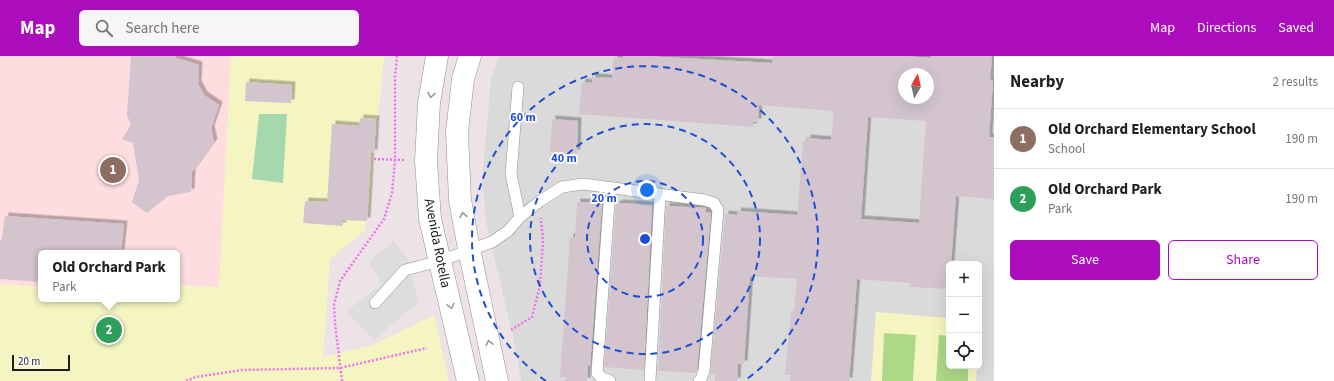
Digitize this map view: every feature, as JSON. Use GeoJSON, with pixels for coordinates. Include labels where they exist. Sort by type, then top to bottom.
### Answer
{"type":"FeatureCollection","features":[{"type":"Feature","properties":{"kind":"street","name":"Avenida Rotella"},"geometry":{"type":"LineString","coordinates":[[436,56],[429,103],[426,161],[430,219],[468,381]]}},
{"type":"Feature","properties":{"kind":"street","name":"Avenida Rotella"},"geometry":{"type":"LineString","coordinates":[[470,56],[463,79],[457,132],[460,200],[497,381]]}},
{"type":"Feature","properties":{"kind":"lane"},"geometry":{"type":"LineString","coordinates":[[518,87],[511,174],[520,217]]}},
{"type":"Feature","properties":{"kind":"lane"},"geometry":{"type":"LineString","coordinates":[[375,303],[405,270],[440,261],[469,249],[492,242],[508,231],[520,217],[540,201],[562,187],[583,184],[704,200],[714,203],[718,210],[704,371],[699,381]]}},
{"type":"Feature","properties":{"kind":"lane"},"geometry":{"type":"LineString","coordinates":[[610,188],[596,373],[602,378],[610,381]]}},
{"type":"Feature","properties":{"kind":"lane"},"geometry":{"type":"LineString","coordinates":[[650,381],[660,194]]}},
{"type":"Feature","properties":{"kind":"path"},"geometry":{"type":"LineString","coordinates":[[342,381],[334,305],[340,281],[384,219],[392,192],[395,160],[395,77],[397,56]]}},
{"type":"Feature","properties":{"kind":"path"},"geometry":{"type":"LineString","coordinates":[[374,159],[401,160]]}},
{"type":"Feature","properties":{"kind":"path"},"geometry":{"type":"LineString","coordinates":[[512,330],[532,317],[540,286],[543,241],[540,201]]}},
{"type":"Feature","properties":{"kind":"path"},"geometry":{"type":"LineString","coordinates":[[186,381],[196,377],[242,370],[340,368],[427,348]]}},
{"type":"Feature","properties":{"kind":"shaded area"},"geometry":{"type":"Polygon","coordinates":[[[0,56],[231,56],[219,287],[180,285],[180,250],[38,250],[38,287],[0,284],[0,56]]]}},
{"type":"Feature","properties":{"kind":"shaded area"},"geometry":{"type":"Polygon","coordinates":[[[231,56],[384,56],[369,211],[364,231],[330,259],[323,357],[373,345],[434,315],[449,381],[0,381],[0,284],[38,287],[38,302],[180,302],[180,285],[219,287],[231,56]]]}},
{"type":"Feature","properties":{"kind":"shaded area"},"geometry":{"type":"Polygon","coordinates":[[[499,56],[994,56],[994,381],[521,381],[516,350],[486,222],[482,178],[491,80],[499,56]]]}},
{"type":"Feature","properties":{"kind":"shaded area"},"geometry":{"type":"Polygon","coordinates":[[[259,114],[287,114],[283,183],[252,179],[259,114]]]}},
{"type":"Feature","properties":{"kind":"shaded area"},"geometry":{"type":"Polygon","coordinates":[[[393,241],[408,258],[418,303],[374,340],[345,312],[382,284],[369,262],[393,241]]]}},
{"type":"Feature","properties":{"kind":"shaded area"},"geometry":{"type":"Polygon","coordinates":[[[876,312],[946,318],[946,369],[977,369],[976,381],[871,381],[876,312]]]}},
{"type":"Feature","properties":{"kind":"shaded area"},"geometry":{"type":"Polygon","coordinates":[[[884,333],[916,335],[913,381],[882,381],[884,333]]]}},
{"type":"Feature","properties":{"kind":"shaded area"},"geometry":{"type":"Polygon","coordinates":[[[939,335],[946,336],[946,369],[968,369],[968,381],[936,381],[939,335]]]}},
{"type":"Feature","properties":{"kind":"building"},"geometry":{"type":"Polygon","coordinates":[[[131,56],[175,56],[176,58],[199,65],[198,84],[204,95],[219,105],[211,129],[214,142],[192,172],[191,192],[168,196],[147,213],[132,202],[139,180],[133,143],[122,139],[131,125],[127,115],[131,56]]]}},
{"type":"Feature","properties":{"kind":"building"},"geometry":{"type":"Polygon","coordinates":[[[623,56],[644,56],[772,63],[773,56],[902,56],[931,58],[931,56],[992,56],[990,80],[993,80],[989,137],[994,137],[994,199],[956,196],[951,261],[946,261],[946,289],[910,287],[910,283],[857,279],[849,381],[790,381],[791,375],[785,375],[791,311],[794,311],[797,279],[750,276],[744,364],[738,364],[737,381],[715,381],[715,375],[710,374],[725,214],[737,215],[738,211],[797,215],[803,141],[807,141],[807,138],[831,140],[834,111],[759,105],[758,122],[753,122],[753,127],[579,114],[582,82],[592,83],[592,77],[612,78],[614,57],[623,58],[623,56]],[[868,117],[861,219],[919,223],[926,121],[868,117]]]}},
{"type":"Feature","properties":{"kind":"building"},"geometry":{"type":"Polygon","coordinates":[[[246,82],[292,85],[291,103],[245,101],[246,82]]]}},
{"type":"Feature","properties":{"kind":"building"},"geometry":{"type":"Polygon","coordinates":[[[360,118],[376,119],[374,153],[371,153],[367,221],[343,220],[343,226],[303,223],[305,201],[327,202],[332,124],[359,126],[360,118]]]}},
{"type":"Feature","properties":{"kind":"building"},"geometry":{"type":"Polygon","coordinates":[[[552,119],[578,121],[577,153],[550,152],[552,119]]]}},
{"type":"Feature","properties":{"kind":"building"},"geometry":{"type":"Polygon","coordinates":[[[577,202],[602,203],[590,366],[588,366],[587,381],[565,381],[566,377],[560,377],[570,237],[575,237],[577,202]]]}},
{"type":"Feature","properties":{"kind":"building"},"geometry":{"type":"Polygon","coordinates":[[[616,204],[652,205],[644,370],[604,367],[616,204]]]}},
{"type":"Feature","properties":{"kind":"building"},"geometry":{"type":"Polygon","coordinates":[[[666,206],[706,208],[706,212],[711,213],[696,373],[658,371],[666,206]]]}},
{"type":"Feature","properties":{"kind":"building"},"geometry":{"type":"Polygon","coordinates":[[[5,216],[124,224],[121,250],[38,250],[38,282],[0,279],[0,240],[2,239],[5,216]]]}},
{"type":"Feature","properties":{"kind":"place","name":"Old Orchard Elementary School"},"geometry":{"type":"Point","coordinates":[113,170]}},
{"type":"Feature","properties":{"kind":"place","name":"Old Orchard Park"},"geometry":{"type":"Point","coordinates":[109,330]}}]}
